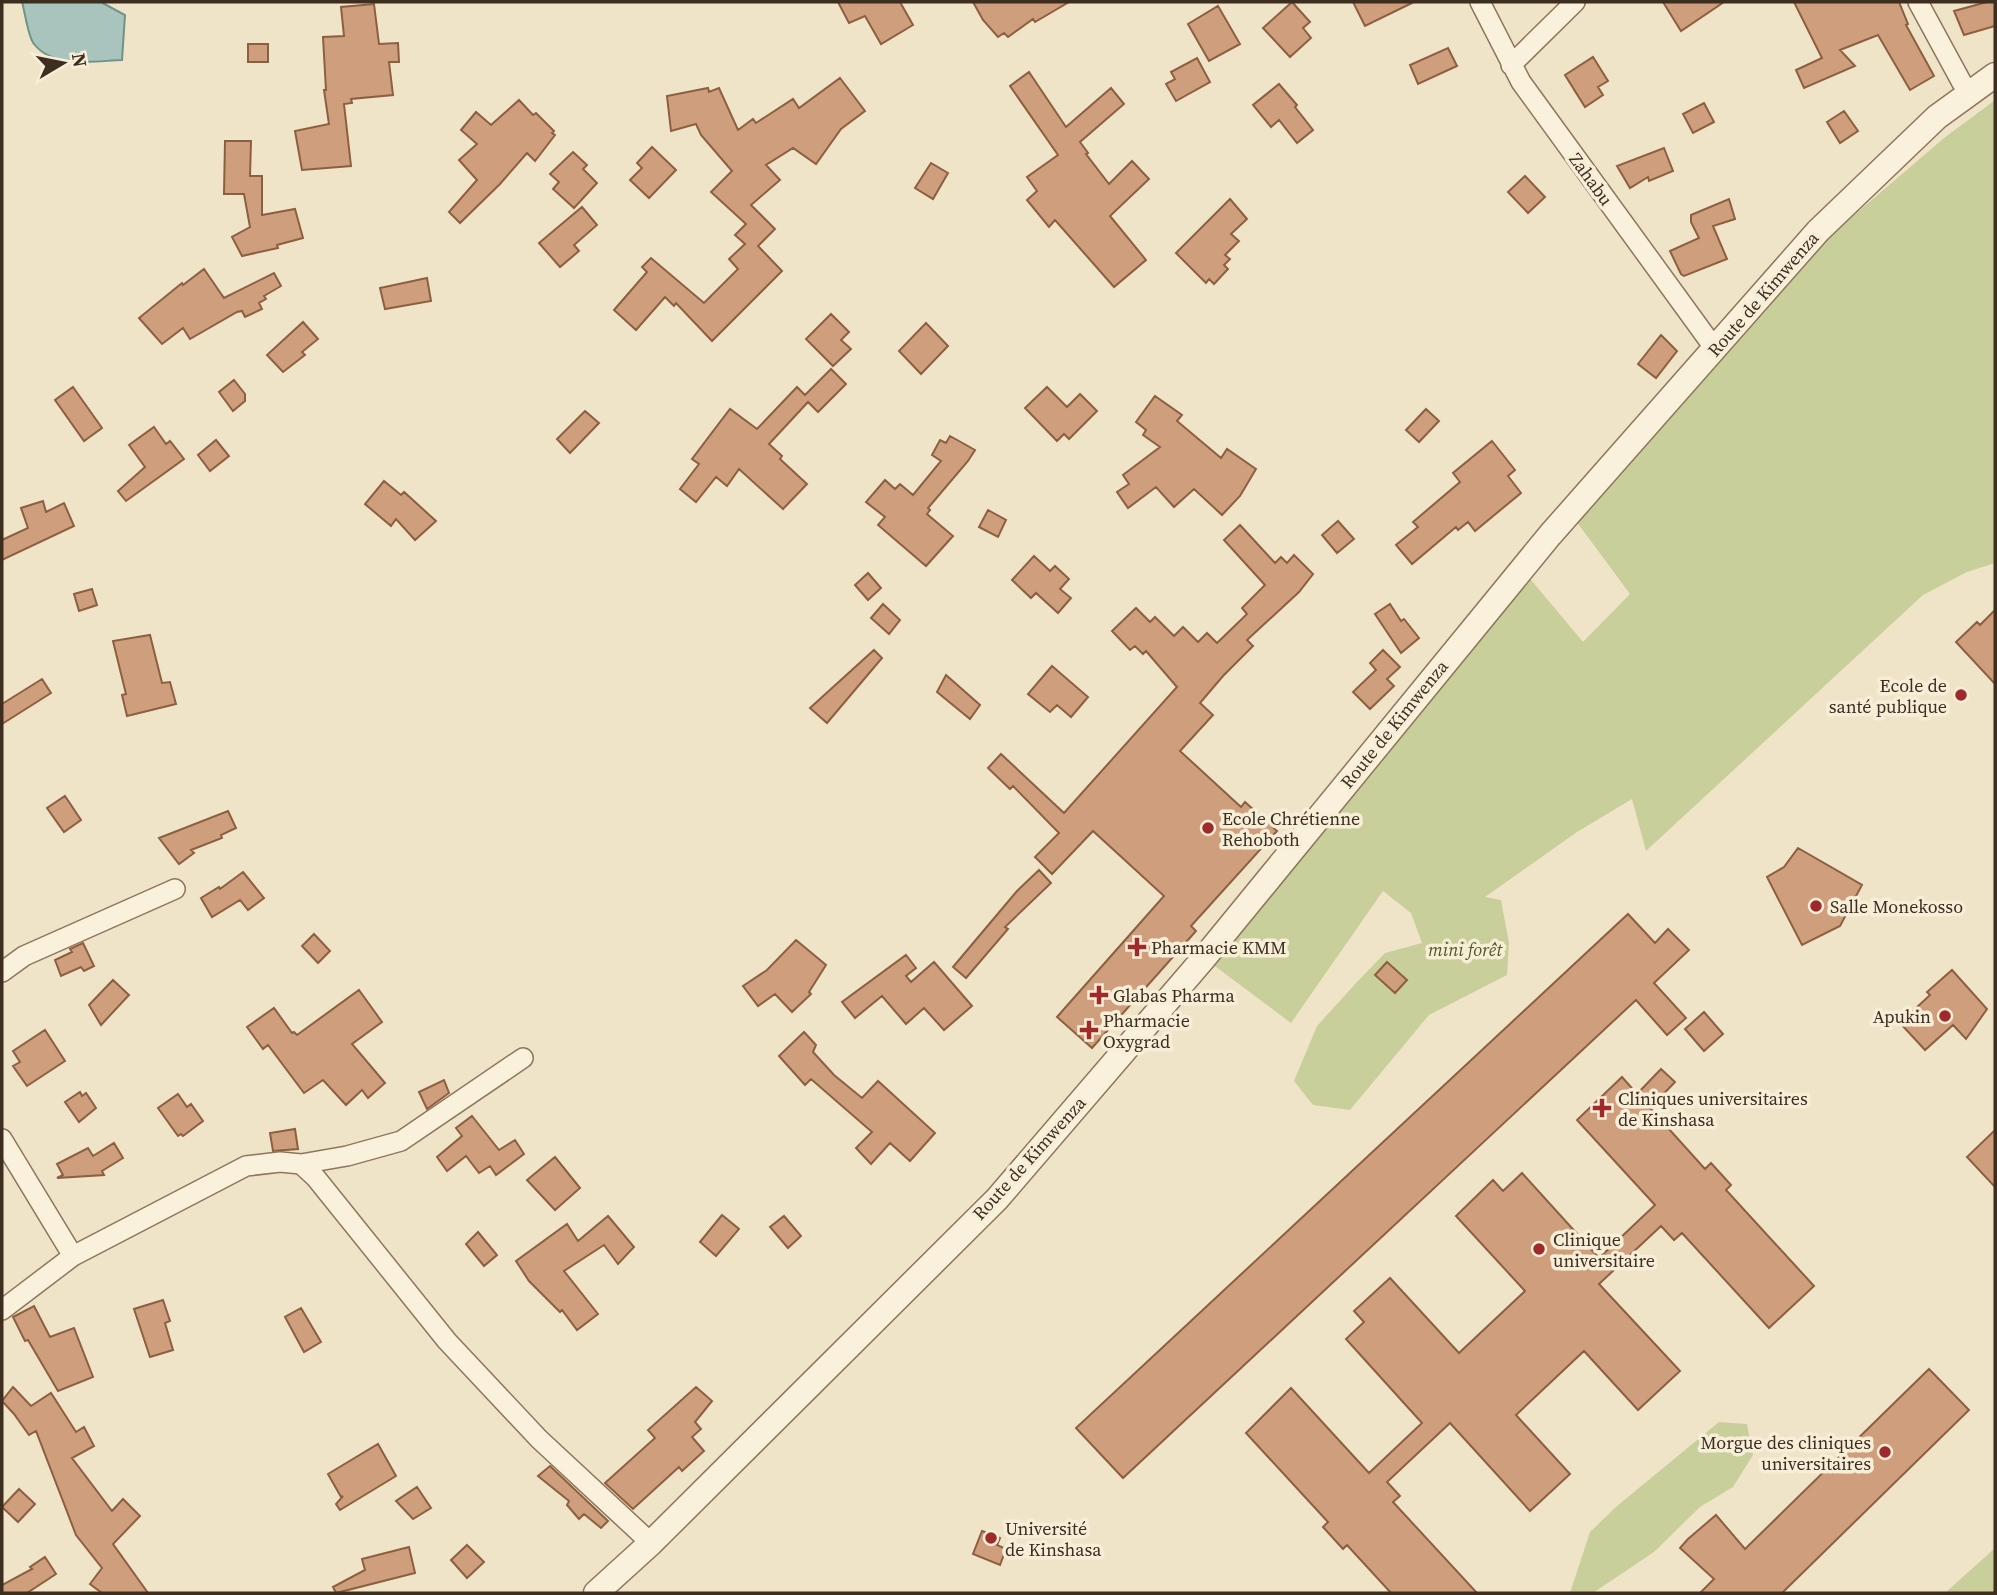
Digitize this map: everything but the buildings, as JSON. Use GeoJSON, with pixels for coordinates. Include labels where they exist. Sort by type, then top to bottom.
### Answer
{"type":"FeatureCollection","features":[{"type":"Feature","properties":{"kind":"street","name":"Zahabu"},"geometry":{"type":"LineString","coordinates":[[1480,2],[1521,82],[1714,349]]}},
{"type":"Feature","properties":{"kind":"street"},"geometry":{"type":"LineString","coordinates":[[1511,65],[1574,2]]}},
{"type":"Feature","properties":{"kind":"street"},"geometry":{"type":"LineString","coordinates":[[1918,2],[1962,83]]}},
{"type":"Feature","properties":{"kind":"street","name":"Route de Kimwenza"},"geometry":{"type":"LineString","coordinates":[[596,1593],[651,1543],[997,1199],[1204,958],[1550,535],[1818,231],[1937,117],[1995,75]]}},
{"type":"Feature","properties":{"kind":"street"},"geometry":{"type":"LineString","coordinates":[[2,972],[24,956],[175,889]]}},
{"type":"Feature","properties":{"kind":"street"},"geometry":{"type":"LineString","coordinates":[[2,1310],[73,1256],[246,1167],[280,1162],[301,1164],[347,1156],[401,1141],[523,1058]]}},
{"type":"Feature","properties":{"kind":"street"},"geometry":{"type":"LineString","coordinates":[[2,1139],[73,1256]]}},
{"type":"Feature","properties":{"kind":"street"},"geometry":{"type":"LineString","coordinates":[[301,1164],[316,1178],[447,1341],[539,1439],[651,1543]]}},
{"type":"Feature","properties":{"kind":"green space","name":"mini forêt"},"geometry":{"type":"Polygon","coordinates":[[[1995,100],[1995,563],[1967,572],[1923,595],[1646,851],[1632,799],[1577,832],[1485,897],[1501,900],[1509,943],[1507,975],[1429,1015],[1350,1110],[1313,1105],[1294,1081],[1317,1026],[1385,953],[1422,943],[1411,913],[1383,891],[1291,1023],[1204,958],[1527,575],[1583,642],[1630,594],[1576,521],[1832,234],[1944,138],[1995,100]]]}},
{"type":"Feature","properties":{"kind":"green space"},"geometry":{"type":"Polygon","coordinates":[[[1719,1422],[1747,1424],[1753,1455],[1733,1487],[1700,1507],[1654,1552],[1593,1593],[1570,1593],[1590,1532],[1617,1506],[1719,1422]]]}},
{"type":"Feature","properties":{"kind":"green space"},"geometry":{"type":"Polygon","coordinates":[[[1995,1548],[1995,1593],[1945,1593],[1995,1548]]]}},
{"type":"Feature","properties":{"kind":"water"},"geometry":{"type":"Polygon","coordinates":[[[22,2],[101,2],[125,15],[122,60],[75,62],[42,52],[32,41],[22,2]]]}},
{"type":"Feature","properties":{"kind":"place","name":"Ecole de santé publique"},"geometry":{"type":"Point","coordinates":[1961,695]}},
{"type":"Feature","properties":{"kind":"place","name":"Ecole Chrétienne Rehoboth"},"geometry":{"type":"Point","coordinates":[1208,828]}},
{"type":"Feature","properties":{"kind":"place","name":"Salle Monekosso"},"geometry":{"type":"Point","coordinates":[1816,906]}},
{"type":"Feature","properties":{"kind":"place","name":"Pharmacie KMM"},"geometry":{"type":"Point","coordinates":[1137,947]}},
{"type":"Feature","properties":{"kind":"place","name":"Glabas Pharma"},"geometry":{"type":"Point","coordinates":[1099,995]}},
{"type":"Feature","properties":{"kind":"place","name":"Apukin"},"geometry":{"type":"Point","coordinates":[1945,1016]}},
{"type":"Feature","properties":{"kind":"place","name":"Pharmacie Oxygrad"},"geometry":{"type":"Point","coordinates":[1089,1030]}},
{"type":"Feature","properties":{"kind":"place","name":"Cliniques universitaires de Kinshasa"},"geometry":{"type":"Point","coordinates":[1602,1108]}},
{"type":"Feature","properties":{"kind":"place","name":"Clinique universitaire"},"geometry":{"type":"Point","coordinates":[1539,1249]}},
{"type":"Feature","properties":{"kind":"place","name":"Morgue des cliniques universitaires"},"geometry":{"type":"Point","coordinates":[1885,1452]}},
{"type":"Feature","properties":{"kind":"place","name":"Université de Kinshasa"},"geometry":{"type":"Point","coordinates":[991,1538]}}]}
